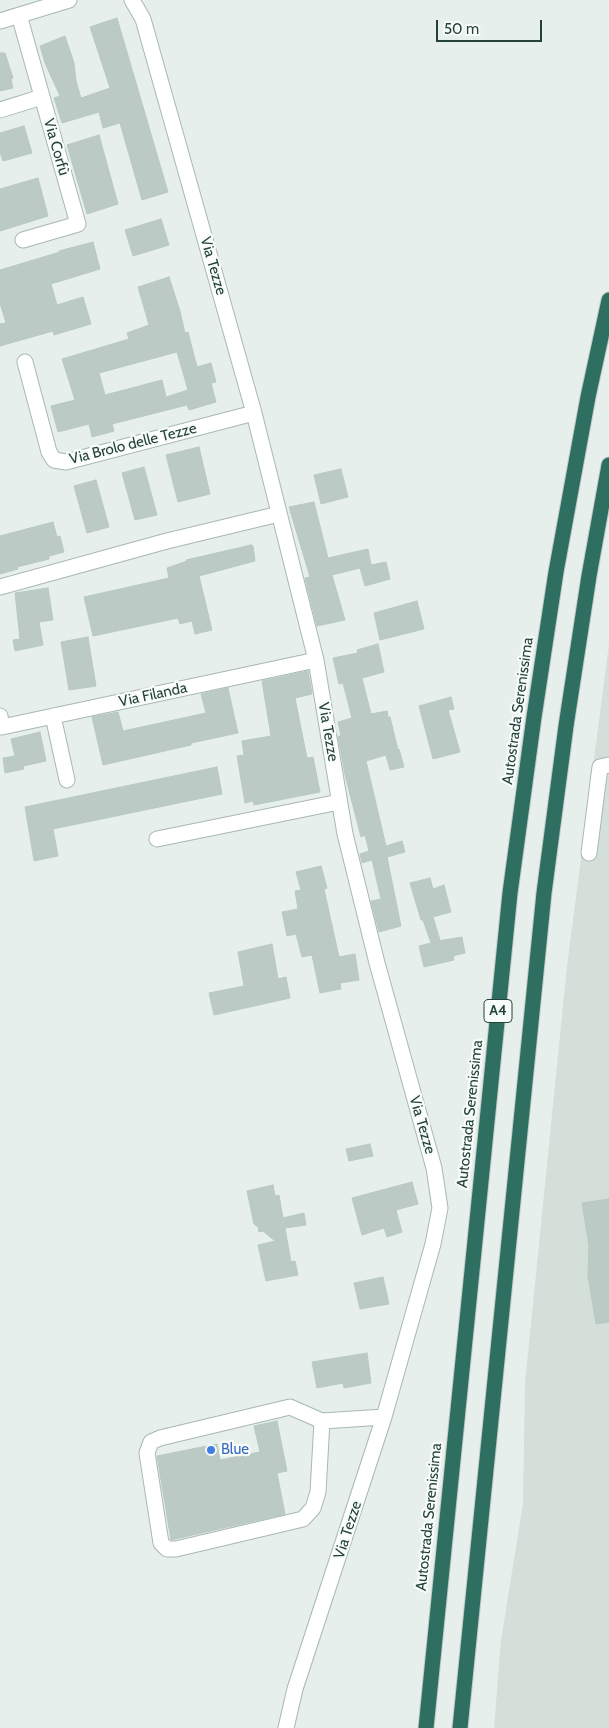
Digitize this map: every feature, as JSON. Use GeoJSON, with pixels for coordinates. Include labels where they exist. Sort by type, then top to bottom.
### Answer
{"type":"FeatureCollection","features":[{"type":"Feature","properties":{"kind":"highway","name":"Autostrada Serenissima"},"geometry":{"type":"LineString","coordinates":[[426,1728],[510,893],[556,572],[588,397],[609,300]]}},
{"type":"Feature","properties":{"kind":"highway","name":"A4"},"geometry":{"type":"LineString","coordinates":[[460,1728],[544,893],[566,726],[589,576],[609,465]]}},
{"type":"Feature","properties":{"kind":"street"},"geometry":{"type":"LineString","coordinates":[[0,21],[69,0]]}},
{"type":"Feature","properties":{"kind":"street","name":"Via Tezze"},"geometry":{"type":"LineString","coordinates":[[132,0],[143,19],[254,413],[316,660],[345,834],[375,953],[434,1168],[440,1208],[432,1244],[384,1417],[295,1689],[286,1728]]}},
{"type":"Feature","properties":{"kind":"street","name":"Via Tezze"},"geometry":{"type":"LineString","coordinates":[[143,0],[143,19]]}},
{"type":"Feature","properties":{"kind":"street","name":"Via Corfù"},"geometry":{"type":"LineString","coordinates":[[19,15],[78,224],[23,240]]}},
{"type":"Feature","properties":{"kind":"street"},"geometry":{"type":"LineString","coordinates":[[0,110],[42,97]]}},
{"type":"Feature","properties":{"kind":"street","name":"Via Brolo delle Tezze"},"geometry":{"type":"LineString","coordinates":[[25,362],[49,452],[54,460],[66,462],[254,413]]}},
{"type":"Feature","properties":{"kind":"street"},"geometry":{"type":"LineString","coordinates":[[0,587],[166,541],[279,514]]}},
{"type":"Feature","properties":{"kind":"street","name":"Via Filanda"},"geometry":{"type":"LineString","coordinates":[[0,716],[2,727],[316,660]]}},
{"type":"Feature","properties":{"kind":"street"},"geometry":{"type":"LineString","coordinates":[[53,716],[66,780]]}},
{"type":"Feature","properties":{"kind":"street"},"geometry":{"type":"LineString","coordinates":[[589,853],[600,767],[609,765]]}},
{"type":"Feature","properties":{"kind":"street"},"geometry":{"type":"LineString","coordinates":[[157,839],[339,802]]}},
{"type":"Feature","properties":{"kind":"street"},"geometry":{"type":"LineString","coordinates":[[322,1421],[318,1492],[313,1508],[302,1519],[176,1549],[167,1549],[161,1543],[147,1453],[151,1442],[160,1438],[290,1407],[322,1421],[384,1417]]}},
{"type":"Feature","properties":{"kind":"shaded area"},"geometry":{"type":"Polygon","coordinates":[[[609,644],[609,1728],[494,1728],[501,1640],[523,1504],[525,1383],[567,966],[609,644]]]}},
{"type":"Feature","properties":{"kind":"building"},"geometry":{"type":"Polygon","coordinates":[[[117,18],[168,192],[142,200],[120,123],[103,128],[99,112],[62,123],[54,98],[60,96],[45,63],[40,46],[65,36],[74,63],[76,81],[81,98],[110,88],[90,27],[117,18]]]}},
{"type":"Feature","properties":{"kind":"building"},"geometry":{"type":"Polygon","coordinates":[[[0,53],[5,53],[13,78],[11,79],[13,88],[0,91],[0,53]]]}},
{"type":"Feature","properties":{"kind":"building"},"geometry":{"type":"Polygon","coordinates":[[[24,126],[32,153],[3,161],[0,152],[0,133],[24,126]]]}},
{"type":"Feature","properties":{"kind":"building"},"geometry":{"type":"Polygon","coordinates":[[[99,135],[118,204],[87,214],[67,145],[99,135]]]}},
{"type":"Feature","properties":{"kind":"building"},"geometry":{"type":"Polygon","coordinates":[[[38,178],[48,216],[0,231],[0,189],[38,178]]]}},
{"type":"Feature","properties":{"kind":"building"},"geometry":{"type":"Polygon","coordinates":[[[161,219],[169,245],[133,256],[125,230],[161,219]]]}},
{"type":"Feature","properties":{"kind":"building"},"geometry":{"type":"Polygon","coordinates":[[[93,242],[100,269],[51,284],[57,305],[83,297],[91,324],[54,335],[53,331],[0,346],[0,324],[6,323],[0,303],[0,270],[93,242]]]}},
{"type":"Feature","properties":{"kind":"building"},"geometry":{"type":"Polygon","coordinates":[[[169,277],[185,333],[188,332],[197,367],[211,363],[216,382],[211,383],[216,402],[189,410],[187,405],[112,424],[114,431],[92,437],[89,424],[58,432],[51,406],[75,400],[62,359],[129,339],[127,333],[149,325],[138,287],[169,277]],[[177,352],[99,373],[105,395],[162,380],[166,397],[188,390],[177,352]]]}},
{"type":"Feature","properties":{"kind":"building"},"geometry":{"type":"Polygon","coordinates":[[[199,447],[210,494],[178,502],[166,455],[199,447]]]}},
{"type":"Feature","properties":{"kind":"building"},"geometry":{"type":"Polygon","coordinates":[[[144,467],[157,515],[135,520],[122,473],[144,467]]]}},
{"type":"Feature","properties":{"kind":"building"},"geometry":{"type":"Polygon","coordinates":[[[341,469],[348,497],[321,504],[314,475],[341,469]]]}},
{"type":"Feature","properties":{"kind":"building"},"geometry":{"type":"Polygon","coordinates":[[[96,480],[109,527],[87,533],[74,486],[96,480]]]}},
{"type":"Feature","properties":{"kind":"building"},"geometry":{"type":"Polygon","coordinates":[[[314,502],[328,558],[368,549],[371,565],[386,562],[390,579],[365,586],[360,568],[332,575],[345,620],[317,626],[305,578],[310,577],[289,507],[314,502]]]}},
{"type":"Feature","properties":{"kind":"building"},"geometry":{"type":"Polygon","coordinates":[[[53,522],[57,537],[60,536],[64,552],[49,556],[49,559],[17,567],[18,569],[0,574],[0,536],[53,522]]]}},
{"type":"Feature","properties":{"kind":"building"},"geometry":{"type":"Polygon","coordinates":[[[253,546],[255,561],[199,576],[212,630],[195,634],[192,621],[180,624],[178,618],[93,636],[84,597],[169,578],[167,568],[186,560],[253,546]]]}},
{"type":"Feature","properties":{"kind":"building"},"geometry":{"type":"Polygon","coordinates":[[[48,588],[53,620],[39,622],[43,645],[15,651],[13,640],[20,639],[15,593],[48,588]]]}},
{"type":"Feature","properties":{"kind":"building"},"geometry":{"type":"Polygon","coordinates":[[[417,601],[424,629],[380,640],[374,613],[417,601]]]}},
{"type":"Feature","properties":{"kind":"building"},"geometry":{"type":"Polygon","coordinates":[[[88,637],[96,686],[69,690],[61,642],[88,637]]]}},
{"type":"Feature","properties":{"kind":"building"},"geometry":{"type":"Polygon","coordinates":[[[378,644],[384,672],[362,678],[371,714],[387,711],[388,717],[390,717],[404,767],[390,770],[386,755],[366,761],[386,846],[402,841],[405,852],[387,857],[401,926],[379,932],[371,901],[381,899],[372,860],[362,863],[360,854],[369,851],[365,835],[361,837],[345,775],[338,736],[341,736],[338,722],[352,718],[343,683],[339,684],[333,658],[358,653],[357,650],[378,644]]]}},
{"type":"Feature","properties":{"kind":"building"},"geometry":{"type":"Polygon","coordinates":[[[308,671],[312,694],[295,698],[307,758],[313,757],[320,792],[254,805],[253,801],[245,803],[237,756],[244,755],[242,741],[271,736],[262,681],[308,671]]]}},
{"type":"Feature","properties":{"kind":"building"},"geometry":{"type":"Polygon","coordinates":[[[228,688],[238,733],[103,765],[92,717],[118,712],[123,731],[206,713],[201,694],[228,688]]]}},
{"type":"Feature","properties":{"kind":"building"},"geometry":{"type":"Polygon","coordinates":[[[451,697],[454,709],[448,710],[460,752],[433,759],[419,706],[451,697]]]}},
{"type":"Feature","properties":{"kind":"building"},"geometry":{"type":"Polygon","coordinates":[[[40,732],[46,761],[23,766],[24,769],[5,773],[3,758],[15,756],[11,739],[40,732]]]}},
{"type":"Feature","properties":{"kind":"building"},"geometry":{"type":"Polygon","coordinates":[[[217,767],[222,794],[53,829],[58,856],[34,861],[25,807],[217,767]]]}},
{"type":"Feature","properties":{"kind":"building"},"geometry":{"type":"Polygon","coordinates":[[[321,866],[327,888],[324,889],[339,957],[355,954],[359,980],[340,983],[341,989],[320,993],[312,955],[302,957],[296,934],[287,936],[282,912],[298,909],[295,891],[301,890],[296,872],[321,866]]]}},
{"type":"Feature","properties":{"kind":"building"},"geometry":{"type":"Polygon","coordinates":[[[430,878],[433,889],[444,885],[451,912],[433,917],[440,940],[438,941],[462,937],[465,953],[453,956],[454,960],[424,967],[419,946],[431,943],[423,920],[421,920],[410,883],[430,878]]]}},
{"type":"Feature","properties":{"kind":"building"},"geometry":{"type":"Polygon","coordinates":[[[272,944],[278,979],[286,977],[290,998],[214,1015],[209,993],[244,986],[238,952],[272,944]]]}},
{"type":"Feature","properties":{"kind":"building"},"geometry":{"type":"Polygon","coordinates":[[[370,1144],[373,1156],[349,1161],[346,1149],[370,1144]]]}},
{"type":"Feature","properties":{"kind":"building"},"geometry":{"type":"Polygon","coordinates":[[[412,1182],[418,1204],[396,1210],[402,1232],[387,1237],[384,1228],[362,1235],[352,1198],[412,1182]]]}},
{"type":"Feature","properties":{"kind":"building"},"geometry":{"type":"Polygon","coordinates":[[[273,1185],[275,1196],[279,1195],[283,1218],[304,1213],[306,1225],[285,1228],[291,1262],[295,1261],[298,1275],[266,1281],[258,1245],[275,1241],[263,1231],[259,1232],[258,1227],[254,1224],[247,1191],[273,1185]]]}},
{"type":"Feature","properties":{"kind":"building"},"geometry":{"type":"Polygon","coordinates":[[[609,1199],[609,1322],[596,1324],[588,1276],[589,1245],[582,1203],[609,1199]]]}},
{"type":"Feature","properties":{"kind":"building"},"geometry":{"type":"Polygon","coordinates":[[[383,1277],[389,1304],[360,1309],[354,1283],[383,1277]]]}},
{"type":"Feature","properties":{"kind":"building"},"geometry":{"type":"Polygon","coordinates":[[[367,1353],[371,1383],[344,1388],[343,1383],[317,1388],[312,1362],[367,1353]]]}},
{"type":"Feature","properties":{"kind":"building"},"geometry":{"type":"Polygon","coordinates":[[[277,1421],[287,1471],[277,1473],[285,1514],[171,1540],[157,1456],[217,1444],[220,1460],[260,1452],[254,1426],[277,1421]]]}},
{"type":"Feature","properties":{"kind":"place","name":"Blue"},"geometry":{"type":"Point","coordinates":[211,1450]}}]}
